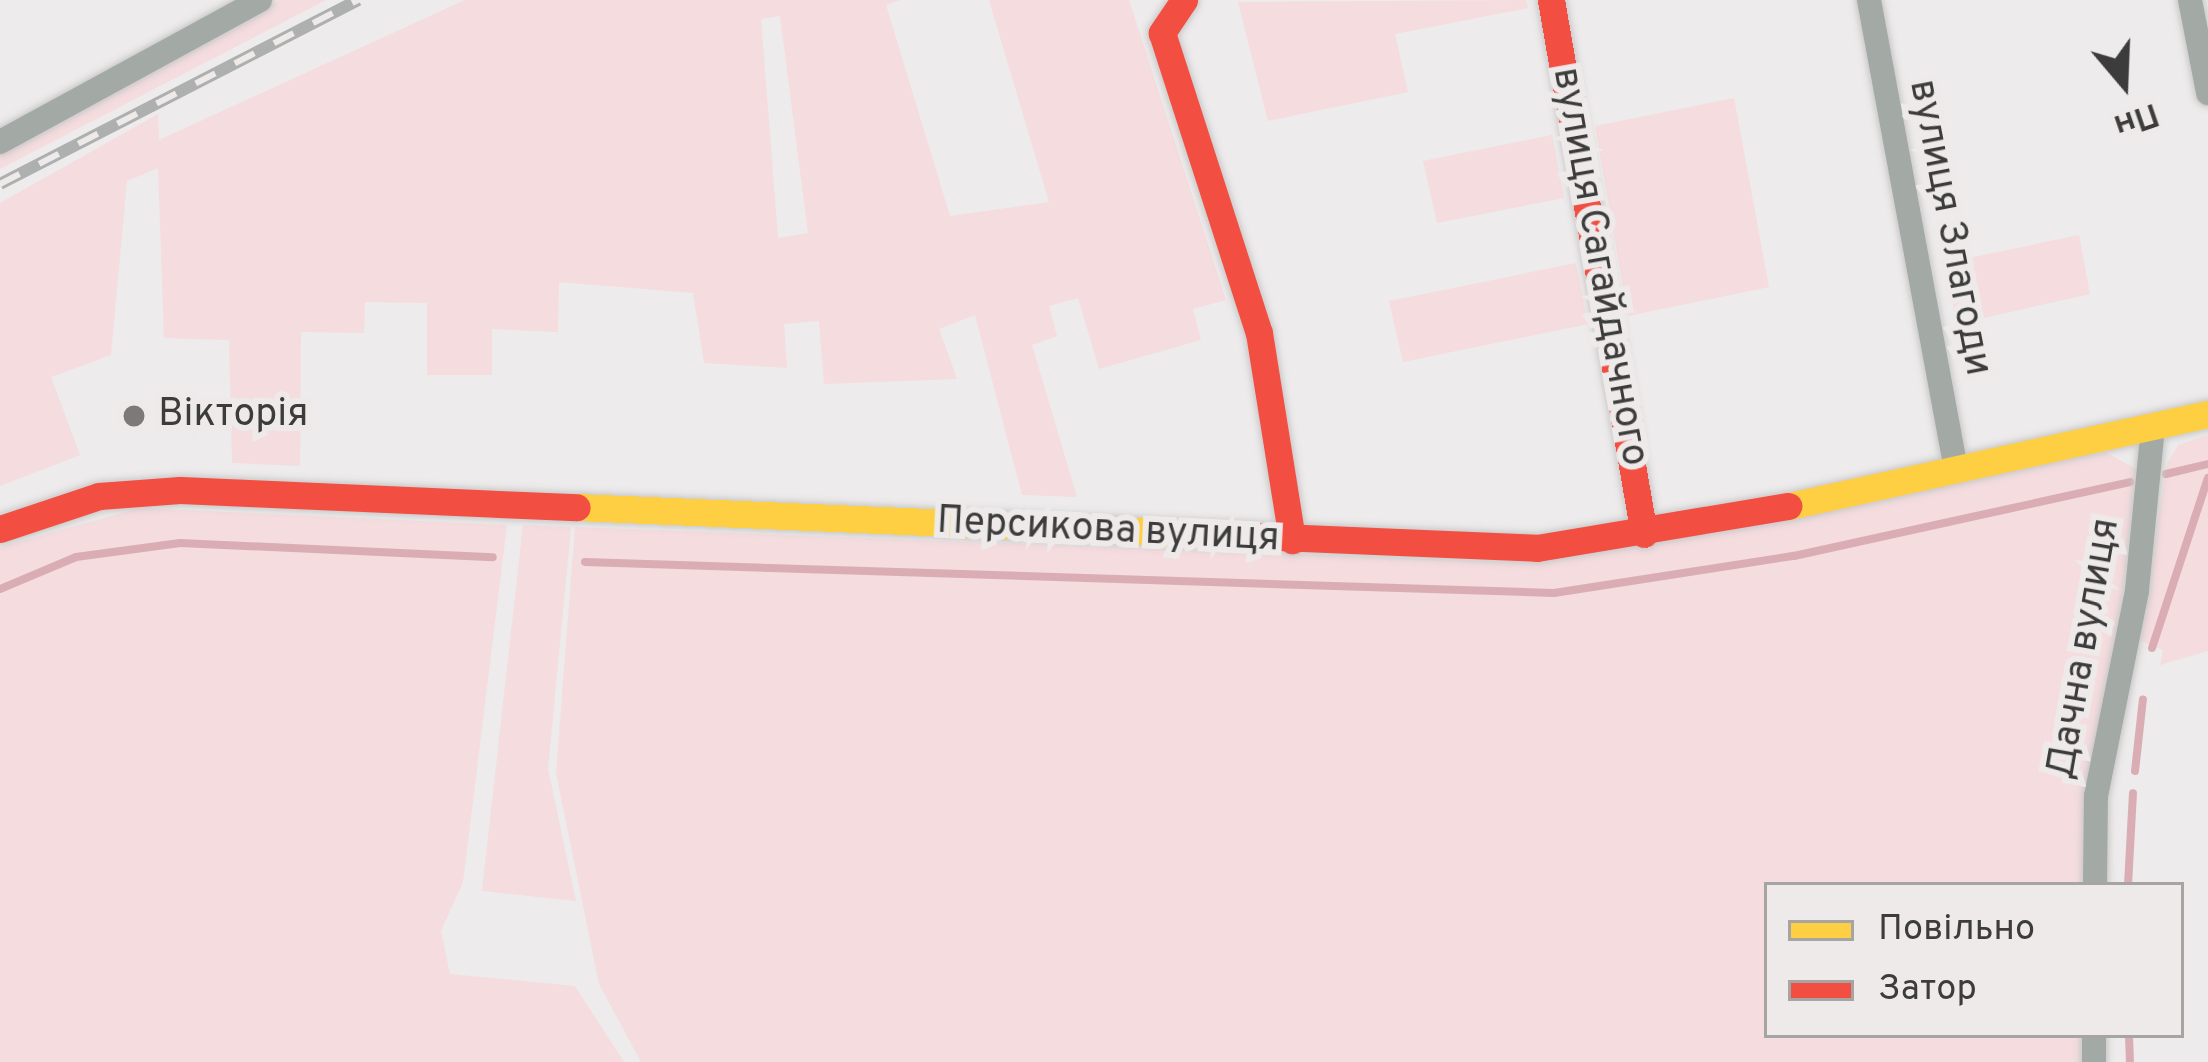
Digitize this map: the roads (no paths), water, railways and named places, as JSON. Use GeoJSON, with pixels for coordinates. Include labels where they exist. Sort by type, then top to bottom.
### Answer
{"type":"FeatureCollection","features":[{"type":"Feature","properties":{"kind":"main road"},"geometry":{"type":"LineString","coordinates":[[1184,0],[1162,33],[1258,334],[1292,540]]}},
{"type":"Feature","properties":{"kind":"main road","name":"вулиця Сагайдачного"},"geometry":{"type":"LineString","coordinates":[[1551,0],[1644,534]]}},
{"type":"Feature","properties":{"kind":"main road","name":"Персикова вулиця"},"geometry":{"type":"LineString","coordinates":[[0,529],[99,496],[181,490],[1504,550],[1644,534],[2208,414]]}},
{"type":"Feature","properties":{"kind":"street"},"geometry":{"type":"LineString","coordinates":[[0,142],[260,0]]}},
{"type":"Feature","properties":{"kind":"street","name":"вулиця Злагоди"},"geometry":{"type":"LineString","coordinates":[[1869,0],[1956,469]]}},
{"type":"Feature","properties":{"kind":"street"},"geometry":{"type":"LineString","coordinates":[[2190,0],[2208,92]]}},
{"type":"Feature","properties":{"kind":"street","name":"Дачна вулиця"},"geometry":{"type":"LineString","coordinates":[[2095,882],[2096,796],[2137,590],[2152,426]]}},
{"type":"Feature","properties":{"kind":"waterway"},"geometry":{"type":"LineString","coordinates":[[2166,474],[2208,464]]}},
{"type":"Feature","properties":{"kind":"waterway"},"geometry":{"type":"LineString","coordinates":[[2152,648],[2208,478]]}},
{"type":"Feature","properties":{"kind":"waterway"},"geometry":{"type":"LineString","coordinates":[[585,562],[1554,593],[1794,556],[2130,482]]}},
{"type":"Feature","properties":{"kind":"waterway"},"geometry":{"type":"LineString","coordinates":[[0,589],[76,557],[180,543],[493,557]]}},
{"type":"Feature","properties":{"kind":"waterway"},"geometry":{"type":"LineString","coordinates":[[2135,771],[2143,699]]}},
{"type":"Feature","properties":{"kind":"waterway"},"geometry":{"type":"LineString","coordinates":[[2128,882],[2133,793]]}},
{"type":"Feature","properties":{"kind":"waterway"},"geometry":{"type":"LineString","coordinates":[[2129,1038],[2130,1062]]}},
{"type":"Feature","properties":{"kind":"railway"},"geometry":{"type":"LineString","coordinates":[[0,184],[358,0]]}},
{"type":"Feature","properties":{"kind":"place","name":"Вікторія"},"geometry":{"type":"Point","coordinates":[134,416]}}]}
